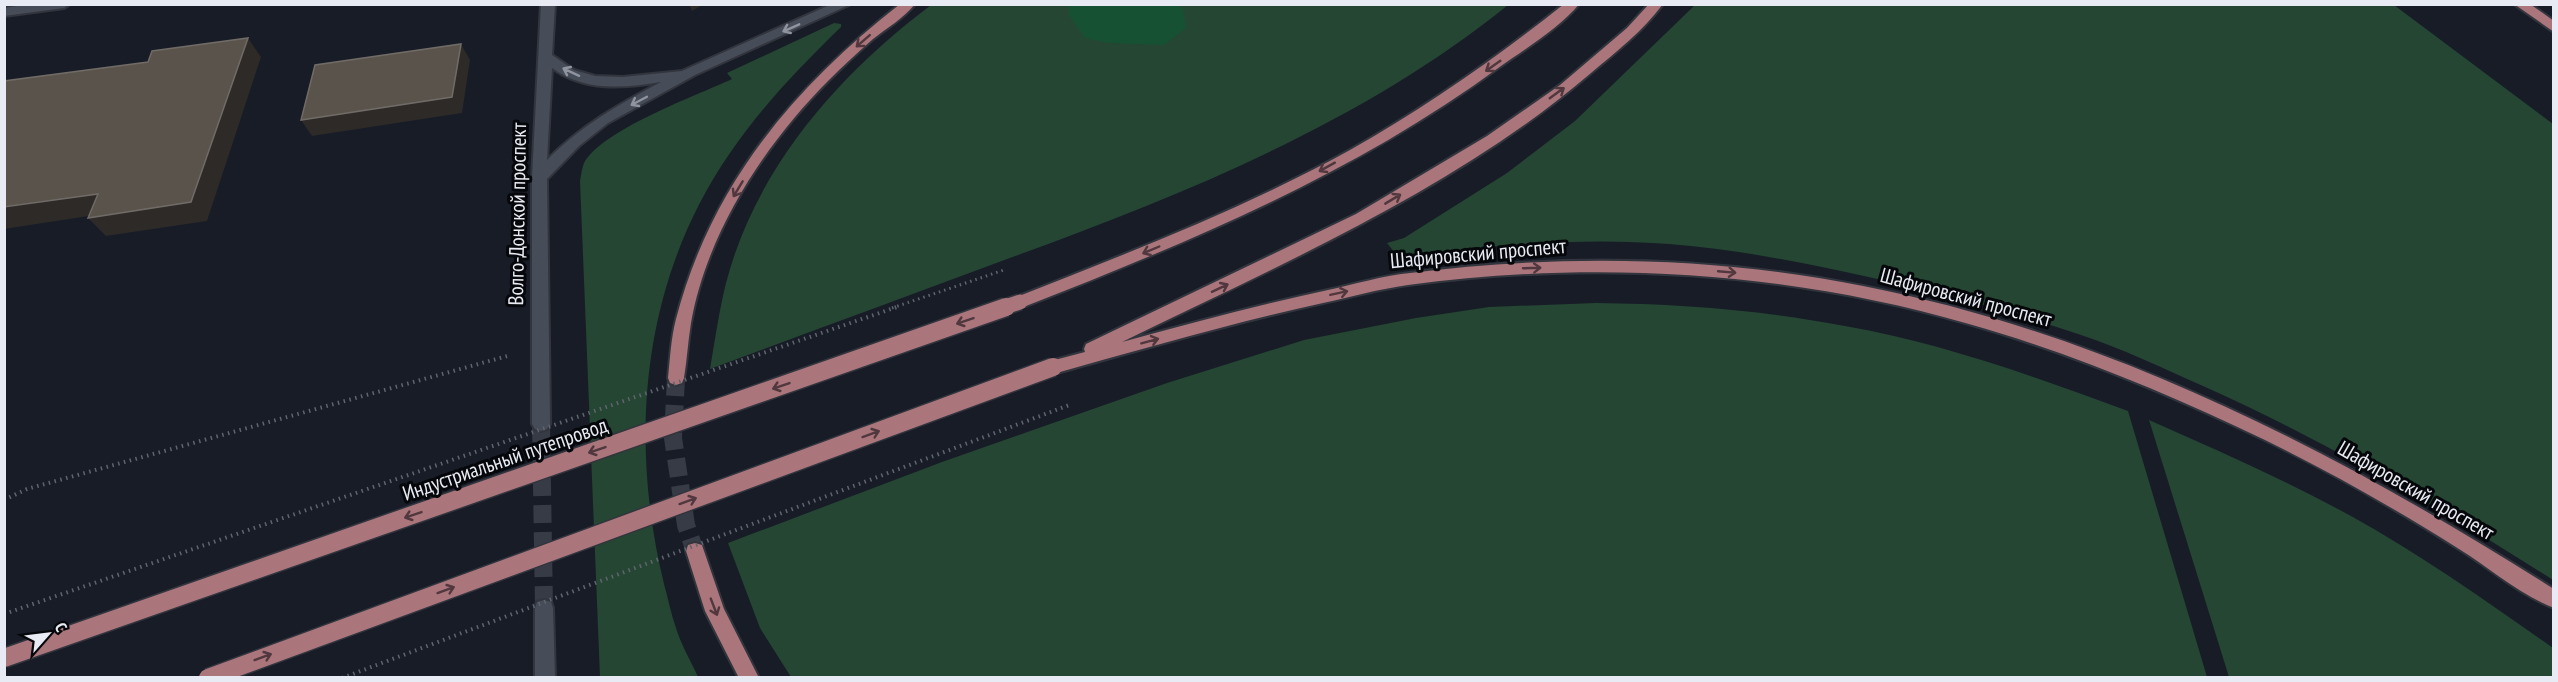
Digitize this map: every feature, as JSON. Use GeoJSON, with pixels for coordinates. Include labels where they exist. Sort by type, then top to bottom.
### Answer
{"type":"FeatureCollection","features":[{"type":"Feature","properties":{"kind":"main road"},"geometry":{"type":"LineString","coordinates":[[676,378],[677,354],[693,284],[719,221],[757,159],[796,106],[835,65],[909,4]]}},
{"type":"Feature","properties":{"kind":"main road","name":"Индустриальный путепровод"},"geometry":{"type":"LineString","coordinates":[[4,658],[1020,302],[1233,215],[1397,129],[1512,53],[1573,4]]}},
{"type":"Feature","properties":{"kind":"main road"},"geometry":{"type":"LineString","coordinates":[[208,678],[1053,367],[1360,218],[1492,140],[1565,88],[1632,31],[1657,4]]}},
{"type":"Feature","properties":{"kind":"main road"},"geometry":{"type":"LineString","coordinates":[[2520,4],[2553,28]]}},
{"type":"Feature","properties":{"kind":"main road","name":"Шафировский проспект"},"geometry":{"type":"LineString","coordinates":[[1053,367],[1269,308],[1404,279],[1519,268],[1604,266],[1671,267],[1759,275],[1829,286],[1963,316],[2050,343],[2186,396],[2274,437],[2369,486],[2481,551],[2553,600]]}},
{"type":"Feature","properties":{"kind":"main road"},"geometry":{"type":"LineString","coordinates":[[695,551],[715,611],[750,678]]}},
{"type":"Feature","properties":{"kind":"street"},"geometry":{"type":"LineString","coordinates":[[4,12],[64,4]]}},
{"type":"Feature","properties":{"kind":"street","name":"Волго-Донской проспект"},"geometry":{"type":"LineString","coordinates":[[541,424],[539,178],[548,4]]}},
{"type":"Feature","properties":{"kind":"street"},"geometry":{"type":"LineString","coordinates":[[539,178],[574,142],[603,120],[690,72],[845,4]]}},
{"type":"Feature","properties":{"kind":"street"},"geometry":{"type":"LineString","coordinates":[[546,57],[570,73],[598,81],[639,81],[690,72]]}},
{"type":"Feature","properties":{"kind":"street"},"geometry":{"type":"LineString","coordinates":[[544,608],[545,678]]}},
{"type":"Feature","properties":{"kind":"path"},"geometry":{"type":"LineString","coordinates":[[4,614],[1004,270]]}},
{"type":"Feature","properties":{"kind":"path"},"geometry":{"type":"LineString","coordinates":[[4,500],[27,489],[419,382],[540,346]]}},
{"type":"Feature","properties":{"kind":"path"},"geometry":{"type":"LineString","coordinates":[[342,678],[1072,404]]}},
{"type":"Feature","properties":{"kind":"green space"},"geometry":{"type":"Polygon","coordinates":[[[931,5],[1508,5],[1450,48],[1389,88],[1261,156],[1127,214],[710,369],[726,283],[740,241],[758,201],[780,163],[833,93],[897,32],[931,5]]]}},
{"type":"Feature","properties":{"kind":"green space"},"geometry":{"type":"Polygon","coordinates":[[[1069,5],[1179,5],[1183,9],[1186,28],[1164,45],[1110,43],[1085,38],[1069,15],[1069,5]]]}},
{"type":"Feature","properties":{"kind":"green space"},"geometry":{"type":"Polygon","coordinates":[[[1695,5],[2394,5],[2553,124],[2553,580],[2468,527],[2294,429],[2157,365],[2052,325],[1999,309],[1864,276],[1694,246],[1602,241],[1534,243],[1399,258],[1387,243],[1404,238],[1507,173],[1575,121],[1695,5]]]}},
{"type":"Feature","properties":{"kind":"green space"},"geometry":{"type":"Polygon","coordinates":[[[834,23],[841,24],[841,27],[782,87],[755,119],[730,153],[700,202],[678,253],[661,306],[650,361],[646,417],[647,472],[653,528],[664,584],[678,634],[698,677],[600,677],[580,181],[583,165],[594,150],[630,126],[732,79],[727,73],[834,23]]]}},
{"type":"Feature","properties":{"kind":"green space"},"geometry":{"type":"Polygon","coordinates":[[[1596,303],[1690,306],[1752,312],[1813,320],[1881,333],[1988,362],[2128,411],[2207,677],[791,677],[760,628],[728,543],[942,462],[1167,383],[1304,340],[1416,318],[1489,307],[1596,303]]]}},
{"type":"Feature","properties":{"kind":"green space"},"geometry":{"type":"Polygon","coordinates":[[[2149,420],[2326,503],[2429,563],[2553,648],[2553,677],[2229,677],[2149,420]]]}},
{"type":"Feature","properties":{"kind":"building"},"geometry":{"type":"Polygon","coordinates":[[[248,38],[191,202],[88,218],[98,194],[4,207],[4,81],[148,62],[152,51],[248,38]]]}},
{"type":"Feature","properties":{"kind":"building"},"geometry":{"type":"Polygon","coordinates":[[[461,44],[452,97],[301,120],[315,65],[461,44]]]}},
{"type":"Feature","properties":{"kind":"tunnel"},"geometry":{"type":"LineString","coordinates":[[676,378],[673,438],[686,525],[695,551]]}},
{"type":"Feature","properties":{"kind":"tunnel"},"geometry":{"type":"LineString","coordinates":[[541,424],[544,608]]}}]}
